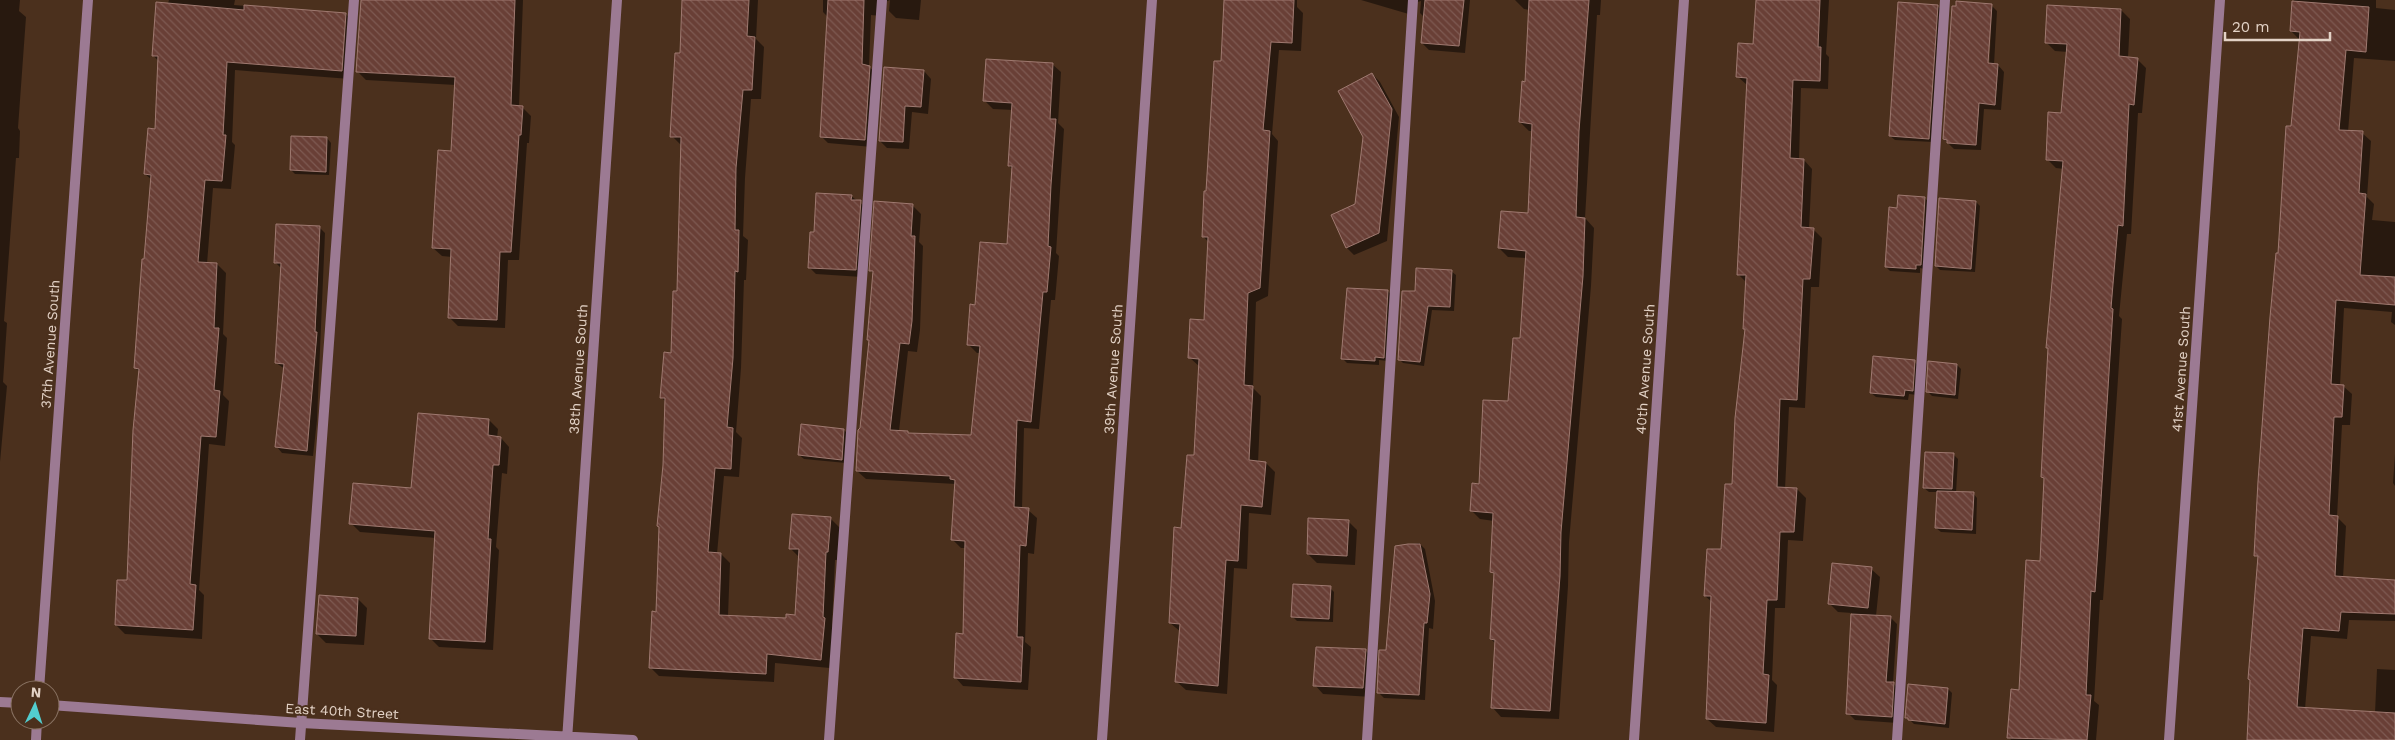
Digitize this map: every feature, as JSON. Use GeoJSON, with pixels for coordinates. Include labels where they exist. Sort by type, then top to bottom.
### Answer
{"type":"FeatureCollection","features":[{"type":"Feature","properties":{"kind":"street","name":"37th Avenue South"},"geometry":{"type":"LineString","coordinates":[[40,680],[88,0]]}},
{"type":"Feature","properties":{"kind":"street"},"geometry":{"type":"LineString","coordinates":[[300,740],[354,0]]}},
{"type":"Feature","properties":{"kind":"street","name":"38th Avenue South"},"geometry":{"type":"LineString","coordinates":[[567,738],[617,0]]}},
{"type":"Feature","properties":{"kind":"street"},"geometry":{"type":"LineString","coordinates":[[829,740],[882,0]]}},
{"type":"Feature","properties":{"kind":"street","name":"39th Avenue South"},"geometry":{"type":"LineString","coordinates":[[1102,740],[1152,0]]}},
{"type":"Feature","properties":{"kind":"street"},"geometry":{"type":"LineString","coordinates":[[1367,740],[1413,0]]}},
{"type":"Feature","properties":{"kind":"street","name":"40th Avenue South"},"geometry":{"type":"LineString","coordinates":[[1634,740],[1684,0]]}},
{"type":"Feature","properties":{"kind":"street"},"geometry":{"type":"LineString","coordinates":[[1896,740],[1945,0]]}},
{"type":"Feature","properties":{"kind":"street","name":"41st Avenue South"},"geometry":{"type":"LineString","coordinates":[[2169,740],[2220,0]]}},
{"type":"Feature","properties":{"kind":"street","name":"East 40th Street"},"geometry":{"type":"LineString","coordinates":[[60,706],[301,723],[633,740]]}},
{"type":"Feature","properties":{"kind":"building"},"geometry":{"type":"Polygon","coordinates":[[[361,0],[515,0],[511,105],[523,106],[521,135],[519,135],[511,252],[500,252],[497,320],[448,318],[451,249],[432,248],[438,150],[451,151],[455,77],[356,72],[361,0]]]}},
{"type":"Feature","properties":{"kind":"building"},"geometry":{"type":"Polygon","coordinates":[[[682,0],[749,0],[747,36],[755,37],[752,90],[743,90],[736,168],[735,230],[739,230],[738,272],[735,271],[733,358],[727,427],[733,428],[731,469],[715,468],[708,552],[721,553],[719,615],[786,618],[786,614],[795,615],[799,549],[789,549],[792,514],[831,517],[828,552],[826,552],[823,617],[825,618],[821,660],[767,654],[766,674],[649,668],[652,611],[656,612],[659,527],[657,526],[663,465],[665,398],[660,398],[664,352],[671,353],[673,291],[677,291],[681,137],[670,137],[675,53],[680,53],[682,0]]]}},
{"type":"Feature","properties":{"kind":"building"},"geometry":{"type":"Polygon","coordinates":[[[828,0],[864,0],[862,64],[870,66],[865,140],[820,137],[828,0]]]}},
{"type":"Feature","properties":{"kind":"building"},"geometry":{"type":"Polygon","coordinates":[[[1224,0],[1294,0],[1292,43],[1271,42],[1263,130],[1270,131],[1260,288],[1248,293],[1244,385],[1253,386],[1249,460],[1266,462],[1262,507],[1241,505],[1238,561],[1226,560],[1218,686],[1175,682],[1180,624],[1169,623],[1174,527],[1181,528],[1187,455],[1194,455],[1199,359],[1188,358],[1190,319],[1204,320],[1208,237],[1202,237],[1204,191],[1206,191],[1214,61],[1221,61],[1224,0]]]}},
{"type":"Feature","properties":{"kind":"building"},"geometry":{"type":"Polygon","coordinates":[[[1425,0],[1464,0],[1459,46],[1421,43],[1425,0]]]}},
{"type":"Feature","properties":{"kind":"building"},"geometry":{"type":"Polygon","coordinates":[[[1529,0],[1589,0],[1579,131],[1576,217],[1585,218],[1583,276],[1561,532],[1560,576],[1550,711],[1491,708],[1495,640],[1490,639],[1494,573],[1490,572],[1493,513],[1470,511],[1472,483],[1479,484],[1483,400],[1508,401],[1513,338],[1520,338],[1526,251],[1498,248],[1501,211],[1528,213],[1532,124],[1519,122],[1522,81],[1525,82],[1529,0]]]}},
{"type":"Feature","properties":{"kind":"building"},"geometry":{"type":"Polygon","coordinates":[[[1756,0],[1820,0],[1818,47],[1821,47],[1820,81],[1793,80],[1790,158],[1804,159],[1801,227],[1814,228],[1810,279],[1803,279],[1797,400],[1780,399],[1777,487],[1797,488],[1794,532],[1780,532],[1777,600],[1767,600],[1763,674],[1769,675],[1766,723],[1706,719],[1711,596],[1704,596],[1707,549],[1721,549],[1725,484],[1732,484],[1735,418],[1745,329],[1743,329],[1746,275],[1737,275],[1747,78],[1736,77],[1738,43],[1753,44],[1756,0]]]}},
{"type":"Feature","properties":{"kind":"building"},"geometry":{"type":"Polygon","coordinates":[[[1956,1],[1992,4],[1988,63],[1998,64],[1995,105],[1979,103],[1976,145],[1947,143],[1947,140],[1943,139],[1952,6],[1956,6],[1956,1]]]}},
{"type":"Feature","properties":{"kind":"building"},"geometry":{"type":"Polygon","coordinates":[[[2292,1],[2369,7],[2366,52],[2346,50],[2339,130],[2363,131],[2359,193],[2366,194],[2360,275],[2395,277],[2395,305],[2336,300],[2331,384],[2344,385],[2342,417],[2334,417],[2329,515],[2338,516],[2335,576],[2395,580],[2395,614],[2341,612],[2339,631],[2303,628],[2297,707],[2395,713],[2395,740],[2247,740],[2250,680],[2248,679],[2258,556],[2254,556],[2258,481],[2270,317],[2276,253],[2278,253],[2286,126],[2291,126],[2300,32],[2290,31],[2292,1]]]}},
{"type":"Feature","properties":{"kind":"building"},"geometry":{"type":"Polygon","coordinates":[[[156,2],[244,10],[244,5],[346,13],[342,71],[227,62],[223,135],[226,135],[222,181],[205,180],[198,262],[217,263],[214,328],[219,328],[214,390],[220,391],[216,437],[201,436],[190,584],[196,585],[193,630],[115,625],[117,580],[127,580],[133,430],[139,369],[134,368],[142,259],[144,259],[151,175],[144,174],[148,128],[155,129],[158,56],[152,56],[156,2]]]}},
{"type":"Feature","properties":{"kind":"building"},"geometry":{"type":"Polygon","coordinates":[[[1898,2],[1938,5],[1929,139],[1889,136],[1898,2]]]}},
{"type":"Feature","properties":{"kind":"building"},"geometry":{"type":"Polygon","coordinates":[[[2047,5],[2121,9],[2119,56],[2138,58],[2134,105],[2129,104],[2123,226],[2118,225],[2111,308],[2113,309],[2095,592],[2091,591],[2086,695],[2091,695],[2087,740],[2007,738],[2011,689],[2019,690],[2026,560],[2040,561],[2044,478],[2041,477],[2048,348],[2046,348],[2063,161],[2046,160],[2048,112],[2061,113],[2067,44],[2045,43],[2047,5]]]}},
{"type":"Feature","properties":{"kind":"building"},"geometry":{"type":"Polygon","coordinates":[[[986,59],[1053,63],[1050,119],[1056,119],[1048,246],[1051,247],[1047,292],[1043,292],[1031,422],[1017,420],[1014,507],[1029,508],[1026,546],[1020,545],[1017,637],[1023,637],[1021,682],[954,678],[956,633],[963,634],[965,541],[951,540],[955,480],[950,479],[950,476],[856,471],[858,430],[860,428],[869,340],[867,340],[873,271],[869,271],[874,201],[913,204],[911,236],[915,236],[912,321],[909,344],[900,343],[890,430],[908,431],[908,433],[971,435],[980,346],[967,345],[970,304],[975,305],[980,242],[1007,244],[1012,166],[1008,166],[1012,103],[983,101],[986,59]]]}},
{"type":"Feature","properties":{"kind":"building"},"geometry":{"type":"Polygon","coordinates":[[[884,67],[924,70],[921,107],[905,106],[903,142],[879,141],[884,67]]]}},
{"type":"Feature","properties":{"kind":"building"},"geometry":{"type":"Polygon","coordinates":[[[1372,73],[1392,109],[1379,233],[1346,248],[1331,215],[1355,204],[1363,137],[1338,91],[1372,73]]]}},
{"type":"Feature","properties":{"kind":"building"},"geometry":{"type":"Polygon","coordinates":[[[291,136],[327,137],[326,172],[290,170],[291,136]]]}},
{"type":"Feature","properties":{"kind":"building"},"geometry":{"type":"Polygon","coordinates":[[[816,193],[852,195],[851,200],[861,200],[856,270],[808,268],[810,232],[814,232],[816,193]]]}},
{"type":"Feature","properties":{"kind":"building"},"geometry":{"type":"Polygon","coordinates":[[[1898,195],[1925,197],[1921,265],[1916,265],[1916,269],[1885,267],[1889,207],[1897,208],[1898,195]]]}},
{"type":"Feature","properties":{"kind":"building"},"geometry":{"type":"Polygon","coordinates":[[[1939,198],[1976,201],[1971,269],[1935,266],[1939,198]]]}},
{"type":"Feature","properties":{"kind":"building"},"geometry":{"type":"Polygon","coordinates":[[[276,224],[320,226],[315,332],[317,332],[307,451],[275,447],[284,364],[275,363],[281,263],[274,263],[276,224]]]}},
{"type":"Feature","properties":{"kind":"building"},"geometry":{"type":"Polygon","coordinates":[[[1416,268],[1452,270],[1450,307],[1428,306],[1420,362],[1398,360],[1402,291],[1415,291],[1416,268]]]}},
{"type":"Feature","properties":{"kind":"building"},"geometry":{"type":"Polygon","coordinates":[[[1347,288],[1388,290],[1384,358],[1375,357],[1375,361],[1341,359],[1347,288]]]}},
{"type":"Feature","properties":{"kind":"building"},"geometry":{"type":"Polygon","coordinates":[[[1873,356],[1915,360],[1913,391],[1905,390],[1904,396],[1870,393],[1873,356]]]}},
{"type":"Feature","properties":{"kind":"building"},"geometry":{"type":"Polygon","coordinates":[[[1928,361],[1957,364],[1955,395],[1926,392],[1928,361]]]}},
{"type":"Feature","properties":{"kind":"building"},"geometry":{"type":"Polygon","coordinates":[[[418,413],[489,419],[488,435],[501,437],[499,465],[493,465],[488,539],[491,539],[485,642],[429,639],[435,531],[349,524],[353,483],[411,488],[418,413]]]}},
{"type":"Feature","properties":{"kind":"building"},"geometry":{"type":"Polygon","coordinates":[[[801,424],[844,429],[842,460],[798,455],[801,424]]]}},
{"type":"Feature","properties":{"kind":"building"},"geometry":{"type":"Polygon","coordinates":[[[1925,452],[1954,453],[1952,489],[1923,488],[1925,452]]]}},
{"type":"Feature","properties":{"kind":"building"},"geometry":{"type":"Polygon","coordinates":[[[1937,491],[1974,492],[1972,530],[1935,528],[1937,491]]]}},
{"type":"Feature","properties":{"kind":"building"},"geometry":{"type":"Polygon","coordinates":[[[1308,518],[1349,520],[1347,556],[1307,554],[1308,518]]]}},
{"type":"Feature","properties":{"kind":"building"},"geometry":{"type":"Polygon","coordinates":[[[1420,544],[1430,594],[1427,623],[1424,623],[1419,695],[1377,693],[1379,650],[1386,650],[1395,546],[1420,544]]]}},
{"type":"Feature","properties":{"kind":"building"},"geometry":{"type":"Polygon","coordinates":[[[1832,563],[1872,567],[1868,608],[1828,604],[1832,563]]]}},
{"type":"Feature","properties":{"kind":"building"},"geometry":{"type":"Polygon","coordinates":[[[1293,584],[1331,586],[1329,619],[1291,617],[1293,584]]]}},
{"type":"Feature","properties":{"kind":"building"},"geometry":{"type":"Polygon","coordinates":[[[319,595],[358,598],[356,636],[316,634],[319,595]]]}},
{"type":"Feature","properties":{"kind":"building"},"geometry":{"type":"Polygon","coordinates":[[[1851,614],[1891,616],[1886,682],[1894,682],[1892,717],[1846,714],[1851,614]]]}},
{"type":"Feature","properties":{"kind":"building"},"geometry":{"type":"Polygon","coordinates":[[[1316,647],[1366,649],[1363,688],[1313,686],[1316,647]]]}},
{"type":"Feature","properties":{"kind":"building"},"geometry":{"type":"Polygon","coordinates":[[[1908,684],[1948,688],[1945,724],[1908,720],[1908,718],[1905,718],[1908,684]]]}}]}
